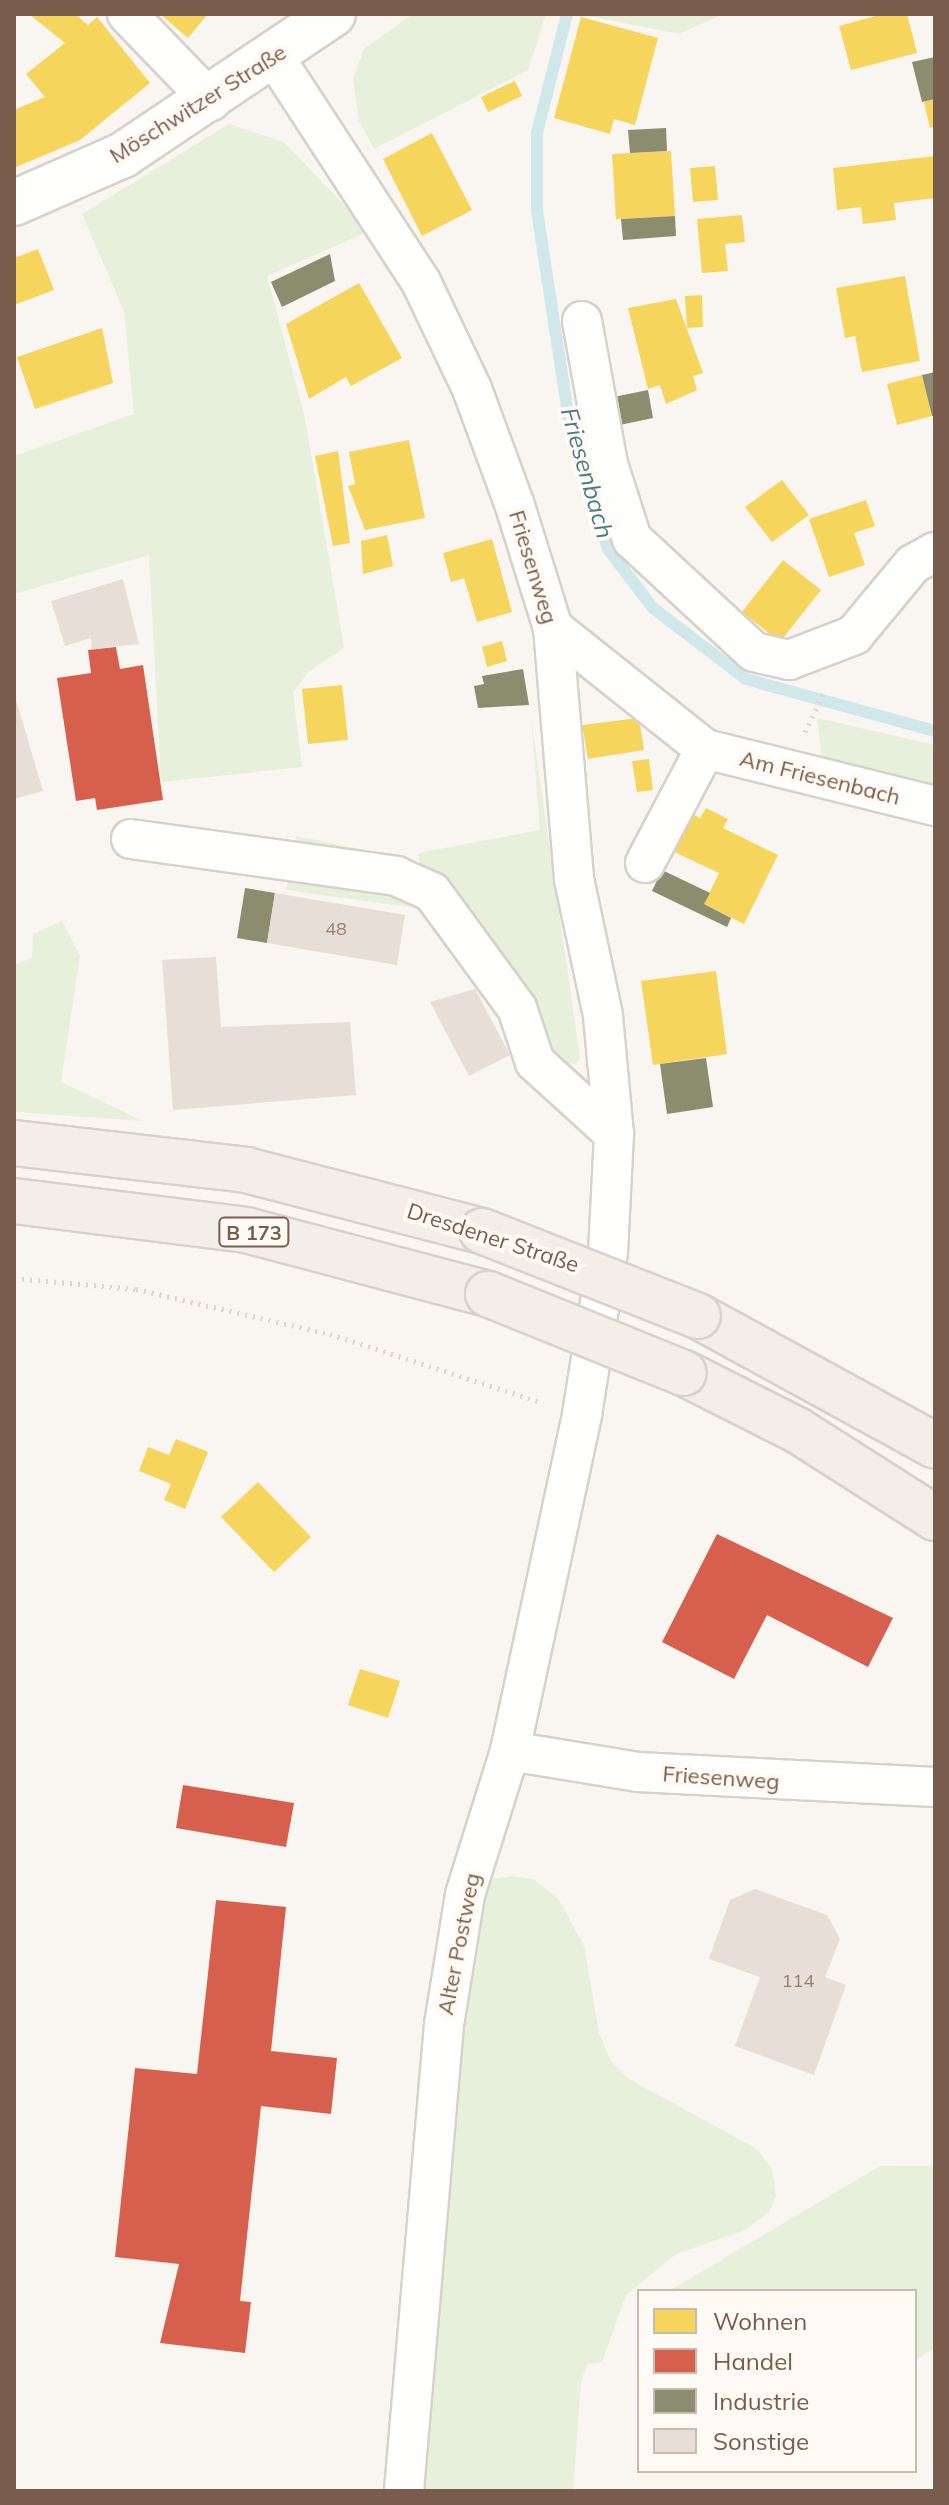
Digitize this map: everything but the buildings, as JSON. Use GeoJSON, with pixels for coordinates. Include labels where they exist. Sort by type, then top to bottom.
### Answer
{"type":"FeatureCollection","features":[{"type":"Feature","properties":{"kind":"main road","name":"Möschwitzer Straße"},"geometry":{"type":"LineString","coordinates":[[14,203],[123,155],[275,58],[324,17]]}},
{"type":"Feature","properties":{"kind":"main road","name":"Dresdener Straße"},"geometry":{"type":"LineString","coordinates":[[14,1143],[246,1170],[482,1231],[698,1316],[935,1446]]}},
{"type":"Feature","properties":{"kind":"main road","name":"B 173"},"geometry":{"type":"LineString","coordinates":[[14,1201],[246,1230],[488,1294],[684,1373],[797,1430],[935,1518]]}},
{"type":"Feature","properties":{"kind":"street"},"geometry":{"type":"LineString","coordinates":[[127,14],[211,101]]}},
{"type":"Feature","properties":{"kind":"street","name":"Friesenweg"},"geometry":{"type":"LineString","coordinates":[[275,58],[421,282],[472,389],[553,628],[574,879],[603,1016],[614,1134],[608,1252],[592,1362]]}},
{"type":"Feature","properties":{"kind":"street"},"geometry":{"type":"LineString","coordinates":[[582,321],[608,464],[632,539],[754,652],[789,660],[854,635],[913,564],[935,552]]}},
{"type":"Feature","properties":{"kind":"street","name":"Am Friesenbach"},"geometry":{"type":"LineString","coordinates":[[553,628],[705,749],[935,806]]}},
{"type":"Feature","properties":{"kind":"street"},"geometry":{"type":"LineString","coordinates":[[645,863],[705,749]]}},
{"type":"Feature","properties":{"kind":"street"},"geometry":{"type":"LineString","coordinates":[[131,839],[396,876],[432,892],[517,1008],[535,1062],[614,1134]]}},
{"type":"Feature","properties":{"kind":"street","name":"Alter Postweg"},"geometry":{"type":"LineString","coordinates":[[404,2491],[444,2024],[465,1895],[510,1751],[592,1362]]}},
{"type":"Feature","properties":{"kind":"street","name":"Friesenweg"},"geometry":{"type":"LineString","coordinates":[[510,1751],[638,1772],[935,1787]]}},
{"type":"Feature","properties":{"kind":"path"},"geometry":{"type":"LineString","coordinates":[[804,736],[829,682]]}},
{"type":"Feature","properties":{"kind":"path"},"geometry":{"type":"LineString","coordinates":[[14,1278],[136,1289],[315,1330],[582,1415]]}},
{"type":"Feature","properties":{"kind":"green space"},"geometry":{"type":"Polygon","coordinates":[[[413,14],[546,14],[528,70],[374,149],[359,121],[353,79],[364,49],[413,14]]]}},
{"type":"Feature","properties":{"kind":"green space"},"geometry":{"type":"Polygon","coordinates":[[[579,14],[724,14],[679,34],[579,14]]]}},
{"type":"Feature","properties":{"kind":"green space"},"geometry":{"type":"Polygon","coordinates":[[[229,124],[284,142],[369,231],[267,276],[305,418],[344,648],[308,672],[293,693],[302,767],[161,782],[149,555],[14,594],[14,456],[134,414],[124,311],[82,214],[229,124]]]}},
{"type":"Feature","properties":{"kind":"green space"},"geometry":{"type":"Polygon","coordinates":[[[531,718],[580,1058],[575,1065],[548,1056],[506,962],[472,909],[421,875],[418,853],[540,830],[531,718]]]}},
{"type":"Feature","properties":{"kind":"green space"},"geometry":{"type":"Polygon","coordinates":[[[817,718],[935,745],[935,793],[823,764],[817,718]]]}},
{"type":"Feature","properties":{"kind":"green space"},"geometry":{"type":"Polygon","coordinates":[[[296,836],[390,855],[395,871],[294,849],[296,836]]]}},
{"type":"Feature","properties":{"kind":"green space"},"geometry":{"type":"Polygon","coordinates":[[[290,870],[391,890],[432,910],[286,890],[290,870]]]}},
{"type":"Feature","properties":{"kind":"green space"},"geometry":{"type":"Polygon","coordinates":[[[62,921],[80,956],[61,1082],[143,1121],[14,1112],[14,965],[32,958],[33,934],[62,921]]]}},
{"type":"Feature","properties":{"kind":"green space"},"geometry":{"type":"Polygon","coordinates":[[[511,1876],[533,1879],[559,1900],[584,1946],[599,2033],[611,2061],[629,2079],[757,2149],[772,2169],[776,2196],[769,2212],[745,2230],[676,2254],[626,2295],[602,2362],[587,2364],[581,2382],[573,2491],[416,2491],[443,2121],[479,1894],[493,1879],[511,1876]]]}},
{"type":"Feature","properties":{"kind":"green space"},"geometry":{"type":"Polygon","coordinates":[[[880,2166],[935,2166],[935,2348],[917,2359],[917,2289],[672,2289],[880,2166]]]}},
{"type":"Feature","properties":{"kind":"waterway","name":"Friesenbach"},"geometry":{"type":"LineString","coordinates":[[567,14],[537,133],[537,211],[569,421],[608,549],[653,608],[746,679],[935,731]]}}]}
